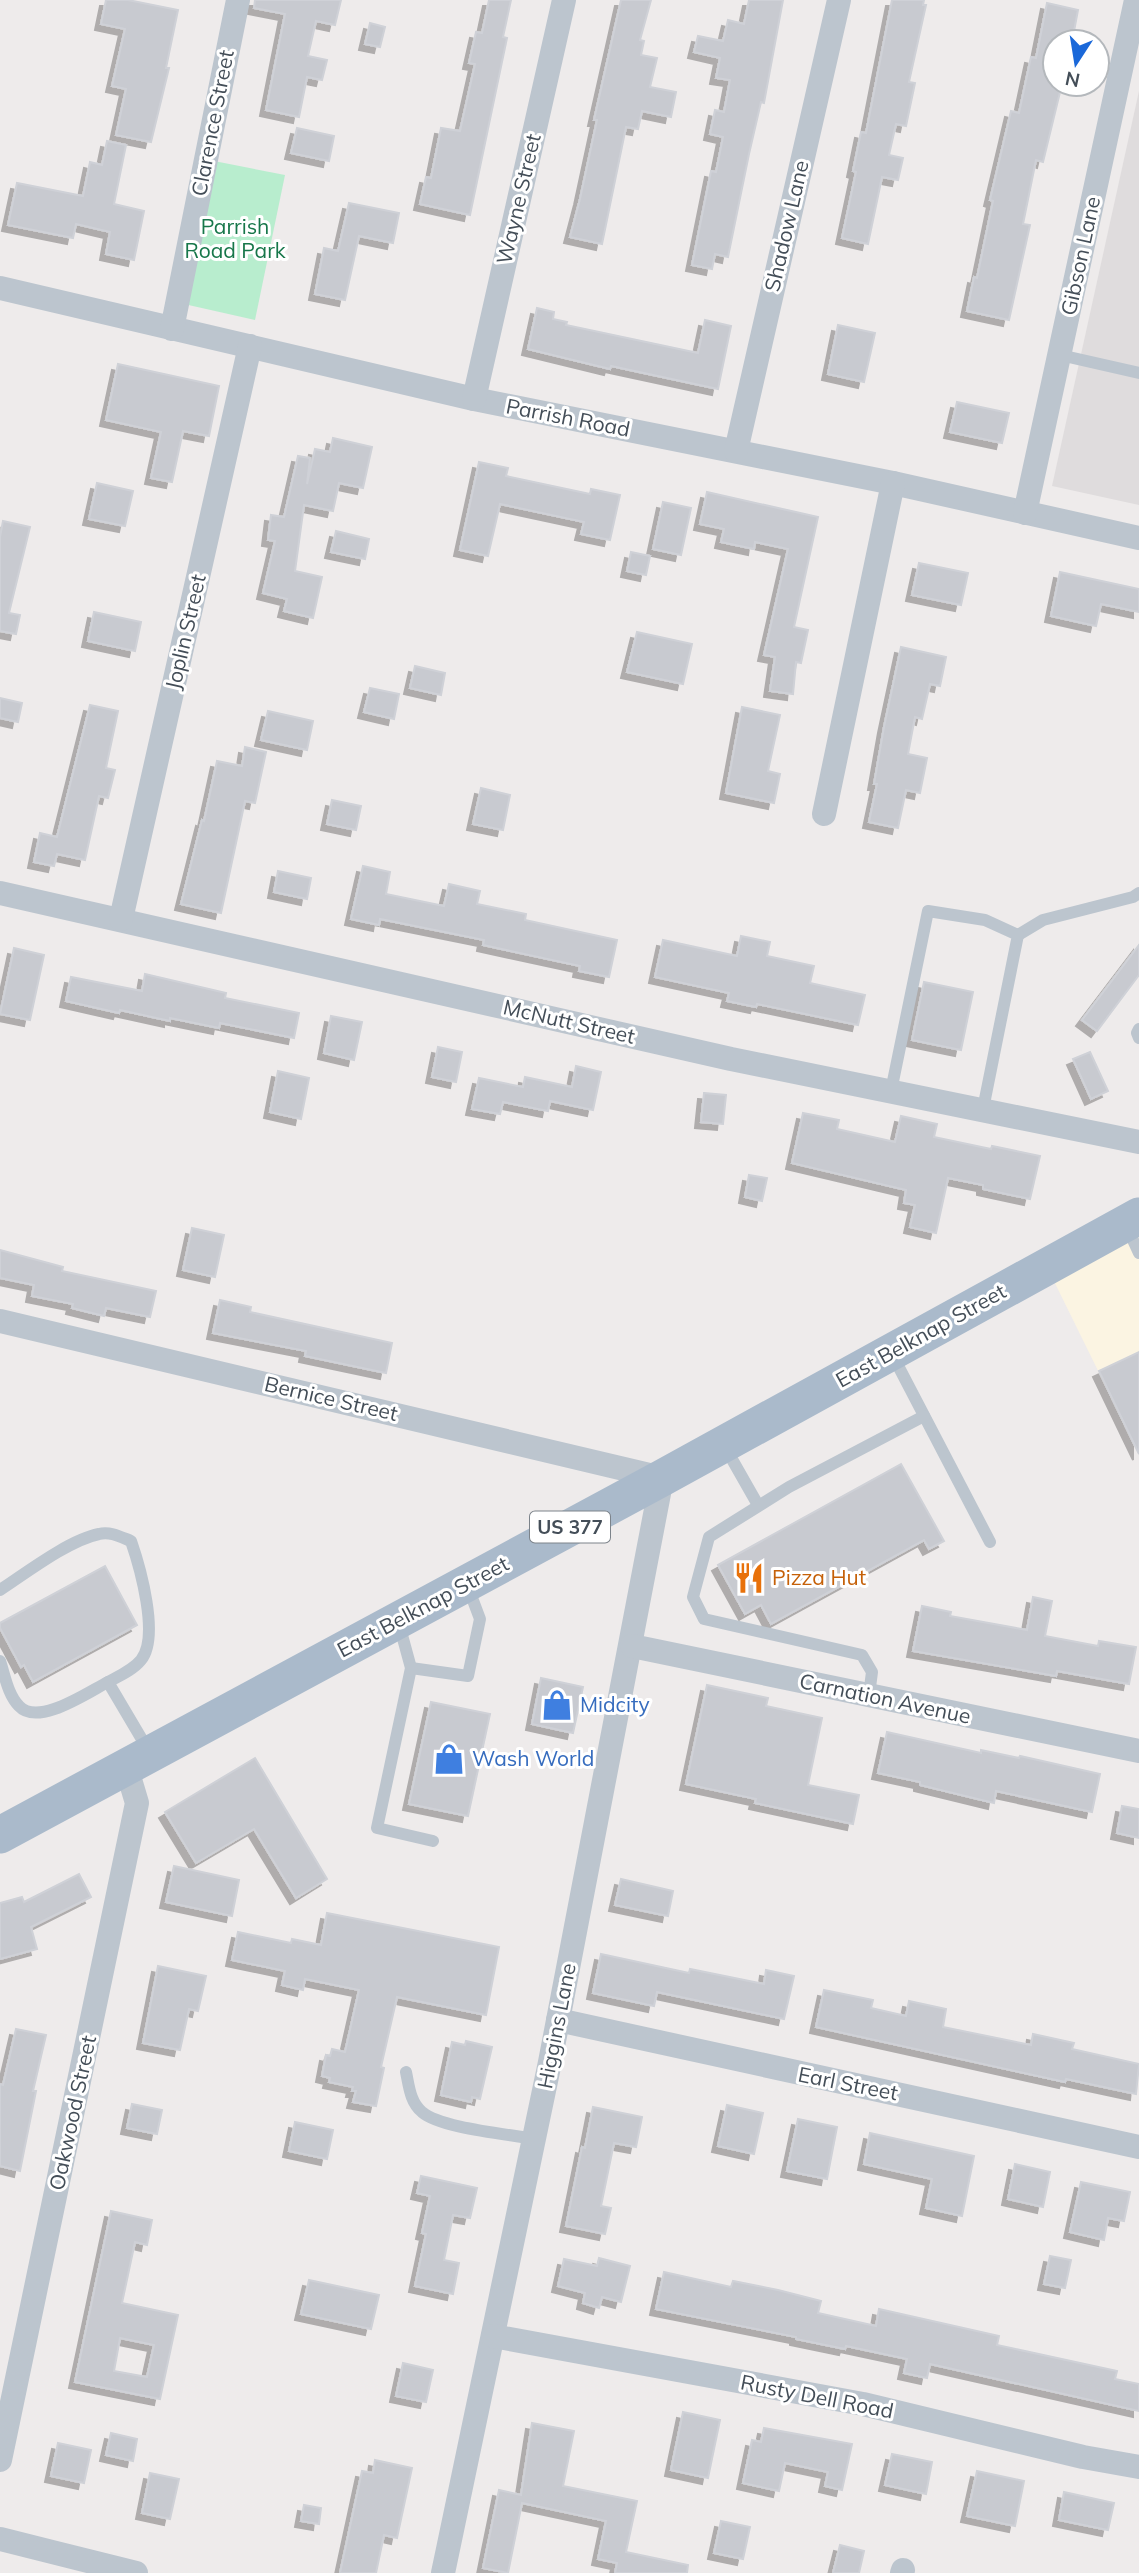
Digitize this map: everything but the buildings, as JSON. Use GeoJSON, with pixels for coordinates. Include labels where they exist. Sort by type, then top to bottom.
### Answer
{"type":"FeatureCollection","features":[{"type":"Feature","properties":{"kind":"main road","name":"East Belknap Street"},"geometry":{"type":"LineString","coordinates":[[0,1835],[891,1352],[1134,1231]]}},
{"type":"Feature","properties":{"kind":"street","name":"Clarence Street"},"geometry":{"type":"LineString","coordinates":[[172,329],[238,0]]}},
{"type":"Feature","properties":{"kind":"street","name":"Wayne Street"},"geometry":{"type":"LineString","coordinates":[[474,399],[564,0]]}},
{"type":"Feature","properties":{"kind":"street","name":"Shadow Lane"},"geometry":{"type":"LineString","coordinates":[[736,451],[839,0]]}},
{"type":"Feature","properties":{"kind":"street","name":"Gibson Lane"},"geometry":{"type":"LineString","coordinates":[[1025,513],[1136,0]]}},
{"type":"Feature","properties":{"kind":"street","name":"Parrish Road"},"geometry":{"type":"LineString","coordinates":[[1,291],[474,399],[893,483],[1139,538]]}},
{"type":"Feature","properties":{"kind":"street","name":"Joplin Street"},"geometry":{"type":"LineString","coordinates":[[121,919],[250,346]]}},
{"type":"Feature","properties":{"kind":"street"},"geometry":{"type":"LineString","coordinates":[[824,814],[893,483]]}},
{"type":"Feature","properties":{"kind":"street","name":"McNutt Street"},"geometry":{"type":"LineString","coordinates":[[0,893],[731,1059],[1139,1142]]}},
{"type":"Feature","properties":{"kind":"street","name":"Bernice Street"},"geometry":{"type":"LineString","coordinates":[[0,1321],[662,1478]]}},
{"type":"Feature","properties":{"kind":"street","name":"Higgins Lane"},"geometry":{"type":"LineString","coordinates":[[443,2573],[558,2020],[632,1646],[662,1478]]}},
{"type":"Feature","properties":{"kind":"street","name":"Carnation Avenue"},"geometry":{"type":"LineString","coordinates":[[632,1646],[1139,1751]]}},
{"type":"Feature","properties":{"kind":"street","name":"Oakwood Street"},"geometry":{"type":"LineString","coordinates":[[0,2460],[137,1803],[138,1759]]}},
{"type":"Feature","properties":{"kind":"street","name":"Earl Street"},"geometry":{"type":"LineString","coordinates":[[558,2020],[1139,2147]]}},
{"type":"Feature","properties":{"kind":"street","name":"Rusty Dell Road"},"geometry":{"type":"LineString","coordinates":[[493,2336],[863,2404],[1083,2457],[1139,2467]]}},
{"type":"Feature","properties":{"kind":"street"},"geometry":{"type":"LineString","coordinates":[[0,2539],[136,2573]]}},
{"type":"Feature","properties":{"kind":"lane"},"geometry":{"type":"LineString","coordinates":[[1059,355],[1139,373]]}},
{"type":"Feature","properties":{"kind":"lane"},"geometry":{"type":"LineString","coordinates":[[983,1109],[1018,935],[1043,920],[1133,897],[1139,893]]}},
{"type":"Feature","properties":{"kind":"lane"},"geometry":{"type":"LineString","coordinates":[[891,1091],[929,911],[985,920],[1018,935]]}},
{"type":"Feature","properties":{"kind":"lane"},"geometry":{"type":"LineString","coordinates":[[1139,1030],[1139,1038]]}},
{"type":"Feature","properties":{"kind":"lane"},"geometry":{"type":"LineString","coordinates":[[891,1352],[990,1542]]}},
{"type":"Feature","properties":{"kind":"lane"},"geometry":{"type":"LineString","coordinates":[[869,1695],[872,1672],[862,1655],[704,1619],[693,1597],[709,1536],[758,1505],[924,1416]]}},
{"type":"Feature","properties":{"kind":"lane"},"geometry":{"type":"LineString","coordinates":[[724,1444],[758,1505]]}},
{"type":"Feature","properties":{"kind":"lane"},"geometry":{"type":"LineString","coordinates":[[0,1590],[57,1552],[100,1533],[116,1534],[131,1541],[140,1568],[148,1621],[148,1643],[143,1658],[108,1682],[48,1712],[30,1713],[20,1707],[11,1694],[0,1661]]}},
{"type":"Feature","properties":{"kind":"lane"},"geometry":{"type":"LineString","coordinates":[[411,1668],[468,1676],[480,1619],[467,1583]]}},
{"type":"Feature","properties":{"kind":"lane"},"geometry":{"type":"LineString","coordinates":[[398,1620],[411,1668],[377,1828],[433,1841]]}},
{"type":"Feature","properties":{"kind":"lane"},"geometry":{"type":"LineString","coordinates":[[108,1682],[138,1759]]}},
{"type":"Feature","properties":{"kind":"lane"},"geometry":{"type":"LineString","coordinates":[[406,2072],[410,2097],[422,2112],[444,2123],[534,2139]]}},
{"type":"Feature","properties":{"kind":"shaded area"},"geometry":{"type":"Polygon","coordinates":[[[1139,91],[1139,505],[1052,486],[1139,91]]]}},
{"type":"Feature","properties":{"kind":"shaded area"},"geometry":{"type":"Polygon","coordinates":[[[1139,1216],[1139,1454],[1047,1267],[1139,1216]]]}},
{"type":"Feature","properties":{"kind":"green space","name":"Parrish Road Park"},"geometry":{"type":"Polygon","coordinates":[[[214,161],[285,175],[255,320],[184,304],[214,161]]]}},
{"type":"Feature","properties":{"kind":"place","name":"Pizza Hut"},"geometry":{"type":"Point","coordinates":[749,1578]}},
{"type":"Feature","properties":{"kind":"place","name":"Midcity"},"geometry":{"type":"Point","coordinates":[557,1705]}},
{"type":"Feature","properties":{"kind":"place","name":"Wash World"},"geometry":{"type":"Point","coordinates":[449,1759]}}]}
